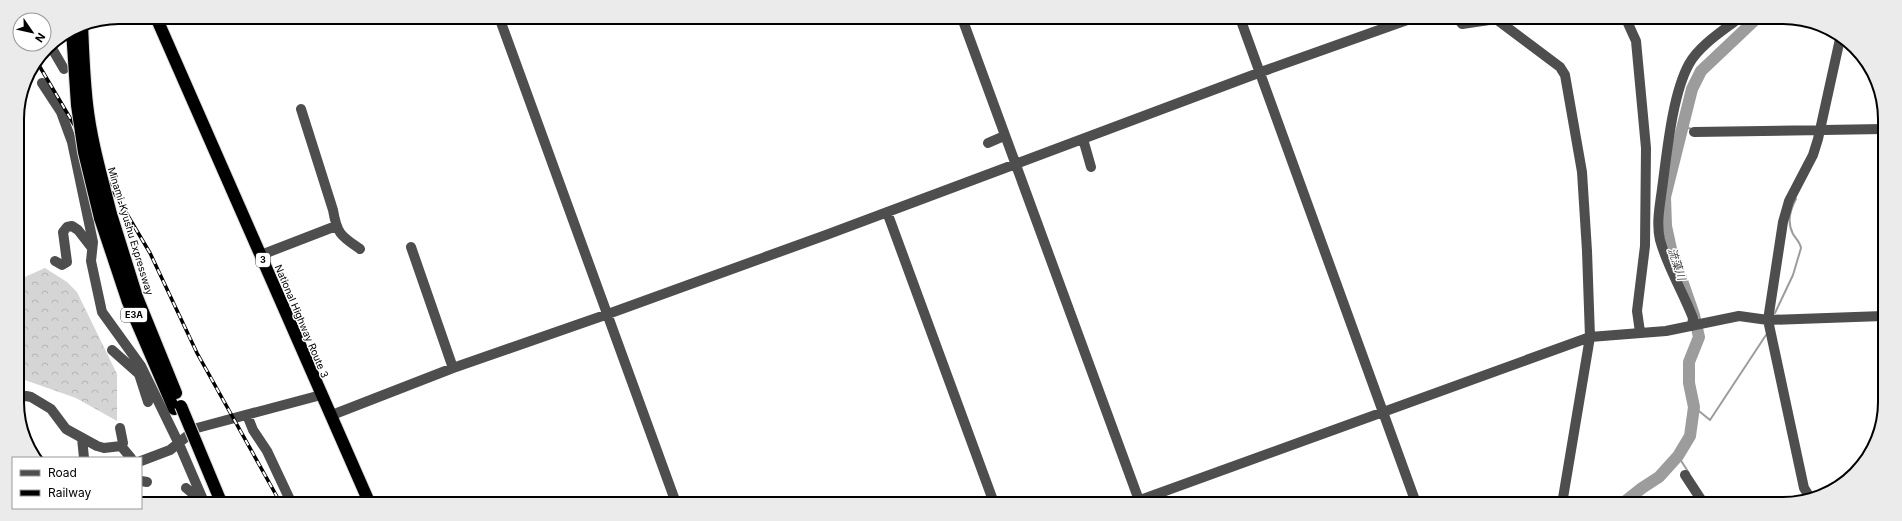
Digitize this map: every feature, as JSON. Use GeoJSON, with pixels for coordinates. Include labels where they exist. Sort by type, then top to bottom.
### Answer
{"type":"FeatureCollection","features":[{"type":"Feature","properties":{"kind":"highway","name":"National Highway Route 3"},"geometry":{"type":"LineString","coordinates":[[159,24],[367,497]]}},
{"type":"Feature","properties":{"kind":"highway","name":"Minami-Kyushu Expressway"},"geometry":{"type":"LineString","coordinates":[[82,31],[87,105],[105,216]]}},
{"type":"Feature","properties":{"kind":"highway","name":"Minami-Kyushu Expressway"},"geometry":{"type":"LineString","coordinates":[[72,36],[74,72],[84,152],[105,216],[212,497]]}},
{"type":"Feature","properties":{"kind":"highway","name":"Minami-Kyushu Expressway"},"geometry":{"type":"LineString","coordinates":[[178,408],[219,497]]}},
{"type":"Feature","properties":{"kind":"street"},"geometry":{"type":"LineString","coordinates":[[501,24],[674,497]]}},
{"type":"Feature","properties":{"kind":"street"},"geometry":{"type":"LineString","coordinates":[[964,24],[1135,497]]}},
{"type":"Feature","properties":{"kind":"street"},"geometry":{"type":"LineString","coordinates":[[1242,24],[1414,497]]}},
{"type":"Feature","properties":{"kind":"street"},"geometry":{"type":"LineString","coordinates":[[332,415],[453,368],[608,314],[887,212],[1393,24]]}},
{"type":"Feature","properties":{"kind":"street"},"geometry":{"type":"LineString","coordinates":[[1503,24],[1560,67],[1565,75],[1582,172],[1588,251],[1590,337],[1563,497]]}},
{"type":"Feature","properties":{"kind":"street"},"geometry":{"type":"LineString","coordinates":[[1628,24],[1635,38],[1646,148],[1645,246],[1637,311],[1640,332]]}},
{"type":"Feature","properties":{"kind":"street"},"geometry":{"type":"LineString","coordinates":[[1692,326],[1693,318],[1664,251],[1658,227],[1666,155],[1678,92],[1689,64],[1708,43],[1732,24]]}},
{"type":"Feature","properties":{"kind":"street"},"geometry":{"type":"LineString","coordinates":[[1808,494],[1804,488],[1768,320],[1783,222],[1789,201],[1824,130],[1839,43]]}},
{"type":"Feature","properties":{"kind":"street"},"geometry":{"type":"LineString","coordinates":[[53,51],[64,70]]}},
{"type":"Feature","properties":{"kind":"street"},"geometry":{"type":"LineString","coordinates":[[42,83],[61,112],[70,137],[93,242],[93,271],[102,312],[141,366],[148,402]]}},
{"type":"Feature","properties":{"kind":"street"},"geometry":{"type":"LineString","coordinates":[[301,109],[333,210],[336,226],[342,236],[360,249]]}},
{"type":"Feature","properties":{"kind":"street"},"geometry":{"type":"LineString","coordinates":[[1694,132],[1878,129]]}},
{"type":"Feature","properties":{"kind":"street"},"geometry":{"type":"LineString","coordinates":[[988,142],[1004,136]]}},
{"type":"Feature","properties":{"kind":"street"},"geometry":{"type":"LineString","coordinates":[[1083,139],[1090,167]]}},
{"type":"Feature","properties":{"kind":"street"},"geometry":{"type":"LineString","coordinates":[[887,212],[992,497]]}},
{"type":"Feature","properties":{"kind":"street"},"geometry":{"type":"LineString","coordinates":[[55,261],[62,265],[67,262],[63,232],[67,227],[72,226],[78,230],[92,248]]}},
{"type":"Feature","properties":{"kind":"street"},"geometry":{"type":"LineString","coordinates":[[261,255],[336,226]]}},
{"type":"Feature","properties":{"kind":"street"},"geometry":{"type":"LineString","coordinates":[[411,247],[453,368]]}},
{"type":"Feature","properties":{"kind":"street"},"geometry":{"type":"LineString","coordinates":[[1151,497],[1590,337],[1666,331],[1739,316],[1768,320],[1878,316]]}},
{"type":"Feature","properties":{"kind":"street"},"geometry":{"type":"LineString","coordinates":[[112,350],[142,374],[179,444],[201,497]]}},
{"type":"Feature","properties":{"kind":"street"},"geometry":{"type":"LineString","coordinates":[[142,461],[170,450],[197,428],[322,396]]}},
{"type":"Feature","properties":{"kind":"street"},"geometry":{"type":"LineString","coordinates":[[24,397],[32,397],[51,409],[66,429],[82,438],[104,448],[121,446]]}},
{"type":"Feature","properties":{"kind":"street"},"geometry":{"type":"LineString","coordinates":[[247,416],[253,430],[267,451],[289,497]]}},
{"type":"Feature","properties":{"kind":"street"},"geometry":{"type":"LineString","coordinates":[[120,428],[123,443],[121,446]]}},
{"type":"Feature","properties":{"kind":"street"},"geometry":{"type":"LineString","coordinates":[[82,438],[84,457]]}},
{"type":"Feature","properties":{"kind":"street"},"geometry":{"type":"LineString","coordinates":[[121,446],[130,457]]}},
{"type":"Feature","properties":{"kind":"street"},"geometry":{"type":"LineString","coordinates":[[1685,475],[1699,497]]}},
{"type":"Feature","properties":{"kind":"street"},"geometry":{"type":"LineString","coordinates":[[186,488],[197,497]]}},
{"type":"Feature","properties":{"kind":"green space"},"geometry":{"type":"Polygon","coordinates":[[[45,268],[67,282],[77,292],[117,374],[117,421],[76,398],[24,380],[24,277],[45,268]]]}},
{"type":"Feature","properties":{"kind":"waterway","name":"流藻川"},"geometry":{"type":"LineString","coordinates":[[1631,497],[1659,477],[1678,456],[1690,436],[1694,407],[1689,383],[1689,362],[1699,337],[1694,315],[1671,249],[1666,226],[1665,197],[1692,89],[1701,71],[1751,24]]}},
{"type":"Feature","properties":{"kind":"waterway"},"geometry":{"type":"LineString","coordinates":[[1685,123],[1688,128],[1692,129]]}},
{"type":"Feature","properties":{"kind":"waterway"},"geometry":{"type":"LineString","coordinates":[[1775,313],[1793,275],[1801,248],[1791,230],[1790,225],[1791,212],[1796,199]]}},
{"type":"Feature","properties":{"kind":"waterway"},"geometry":{"type":"LineString","coordinates":[[1694,407],[1710,420],[1766,335]]}},
{"type":"Feature","properties":{"kind":"waterway"},"geometry":{"type":"LineString","coordinates":[[1678,456],[1689,473]]}},
{"type":"Feature","properties":{"kind":"railway"},"geometry":{"type":"LineString","coordinates":[[40,67],[150,253],[197,353],[277,497]]}}]}
